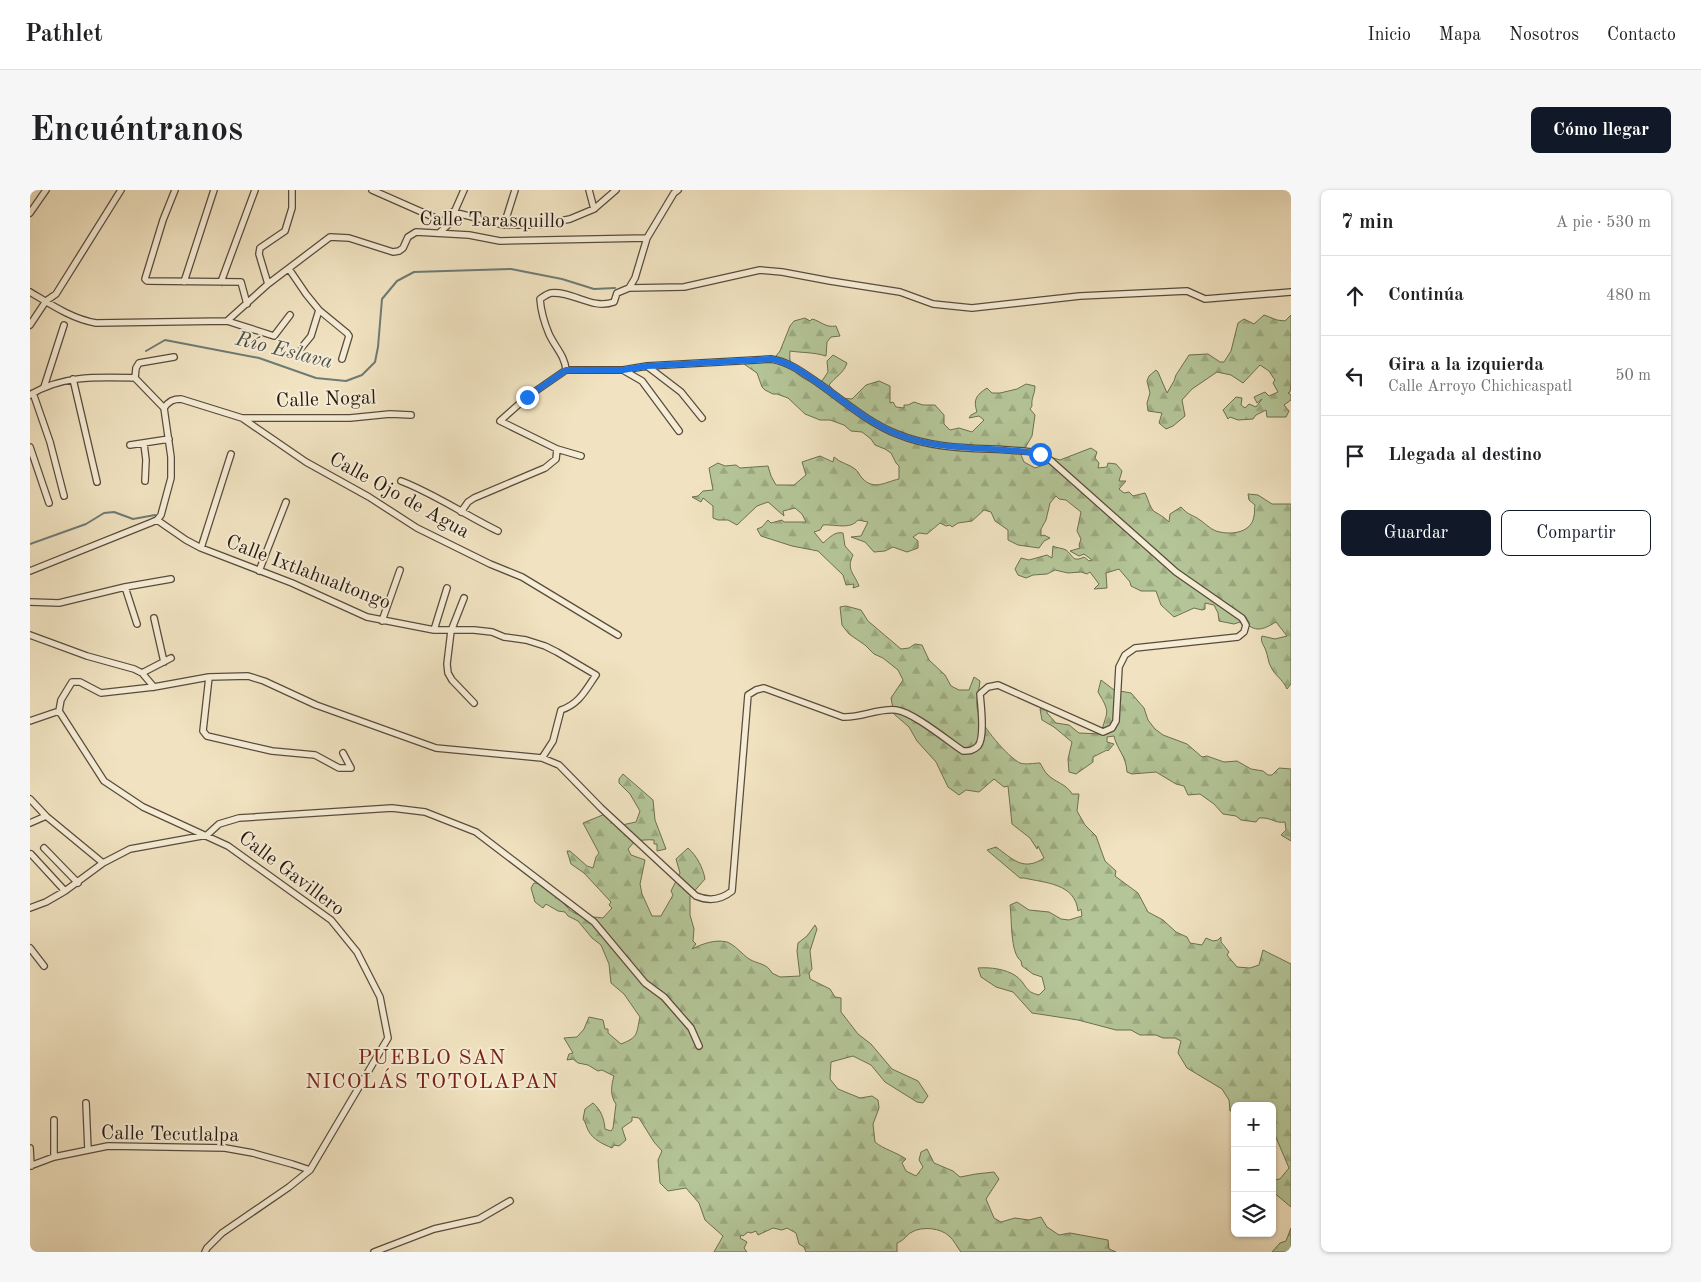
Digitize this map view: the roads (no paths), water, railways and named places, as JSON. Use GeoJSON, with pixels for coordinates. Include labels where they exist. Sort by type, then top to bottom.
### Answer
{"type":"FeatureCollection","features":[{"type":"Feature","properties":{"kind":"street"},"geometry":{"type":"LineString","coordinates":[[30,213],[46,190]]}},
{"type":"Feature","properties":{"kind":"street"},"geometry":{"type":"LineString","coordinates":[[30,325],[46,301],[56,294],[121,190]]}},
{"type":"Feature","properties":{"kind":"street"},"geometry":{"type":"LineString","coordinates":[[175,190],[163,220],[145,279],[147,281],[241,282],[247,304]]}},
{"type":"Feature","properties":{"kind":"street"},"geometry":{"type":"LineString","coordinates":[[184,282],[214,190]]}},
{"type":"Feature","properties":{"kind":"street"},"geometry":{"type":"LineString","coordinates":[[221,282],[255,190]]}},
{"type":"Feature","properties":{"kind":"street"},"geometry":{"type":"LineString","coordinates":[[268,284],[259,254],[260,248],[285,231],[292,208],[292,190]]}},
{"type":"Feature","properties":{"kind":"street"},"geometry":{"type":"LineString","coordinates":[[372,190],[449,224]]}},
{"type":"Feature","properties":{"kind":"street"},"geometry":{"type":"LineString","coordinates":[[439,233],[449,224],[464,190]]}},
{"type":"Feature","properties":{"kind":"street"},"geometry":{"type":"LineString","coordinates":[[504,225],[515,190]]}},
{"type":"Feature","properties":{"kind":"street"},"geometry":{"type":"LineString","coordinates":[[589,190],[594,209]]}},
{"type":"Feature","properties":{"kind":"street"},"geometry":{"type":"LineString","coordinates":[[453,212],[504,225],[540,225],[570,219],[594,209],[616,190]]}},
{"type":"Feature","properties":{"kind":"street"},"geometry":{"type":"LineString","coordinates":[[629,288],[635,278],[646,238],[674,193],[678,190]]}},
{"type":"Feature","properties":{"kind":"street","name":"Calle Tarasquillo"},"geometry":{"type":"LineString","coordinates":[[227,321],[268,284],[330,237],[349,238],[393,252],[403,248],[408,237],[413,232],[469,235],[500,241],[646,238]]}},
{"type":"Feature","properties":{"kind":"street"},"geometry":{"type":"LineString","coordinates":[[289,269],[319,310],[349,336],[342,359]]}},
{"type":"Feature","properties":{"kind":"street"},"geometry":{"type":"LineString","coordinates":[[566,370],[565,361],[550,335],[541,313],[540,299],[549,293],[570,296],[592,303],[607,304],[614,302],[617,293],[629,288],[684,287],[760,270],[900,292],[933,304],[972,308],[1080,296],[1186,291],[1205,299],[1291,292]]}},
{"type":"Feature","properties":{"kind":"street"},"geometry":{"type":"LineString","coordinates":[[30,292],[80,319],[96,323],[227,321],[274,336],[290,315]]}},
{"type":"Feature","properties":{"kind":"street"},"geometry":{"type":"LineString","coordinates":[[302,347],[311,336],[319,310]]}},
{"type":"Feature","properties":{"kind":"street"},"geometry":{"type":"LineString","coordinates":[[44,387],[64,325]]}},
{"type":"Feature","properties":{"kind":"street"},"geometry":{"type":"LineString","coordinates":[[135,378],[136,368],[139,363],[174,357]]}},
{"type":"Feature","properties":{"kind":"street"},"geometry":{"type":"LineString","coordinates":[[30,721],[59,711],[61,700],[72,682],[80,682],[101,693],[154,687],[209,677],[248,676],[264,681],[316,705],[436,748],[542,758],[559,765],[601,808],[696,896],[706,900],[725,897],[732,891],[748,695],[756,690],[764,688],[843,717],[897,710],[910,715],[963,750],[971,751],[978,746],[981,737],[980,694],[988,687],[998,685],[1103,732],[1112,728],[1116,721],[1119,667],[1125,655],[1135,648],[1238,637],[1244,632],[1246,625],[1242,618],[1176,572],[1049,459],[1040,454],[942,446],[898,435],[872,422],[804,373],[784,361],[771,359],[647,366],[623,370],[566,370],[527,397],[500,421],[557,449],[581,456]]}},
{"type":"Feature","properties":{"kind":"street"},"geometry":{"type":"LineString","coordinates":[[647,366],[681,392],[702,418]]}},
{"type":"Feature","properties":{"kind":"street"},"geometry":{"type":"LineString","coordinates":[[623,370],[642,381],[679,430]]}},
{"type":"Feature","properties":{"kind":"street"},"geometry":{"type":"LineString","coordinates":[[30,571],[157,520],[161,515],[171,478],[171,456],[164,408],[135,378],[100,377],[73,379],[44,387],[32,394],[50,442],[64,496]]}},
{"type":"Feature","properties":{"kind":"street"},"geometry":{"type":"LineString","coordinates":[[73,379],[97,482]]}},
{"type":"Feature","properties":{"kind":"street","name":"Calle Ojo de Agua"},"geometry":{"type":"LineString","coordinates":[[164,408],[167,403],[181,398],[242,418],[306,462],[417,528],[490,564],[522,577],[618,635]]}},
{"type":"Feature","properties":{"kind":"street","name":"Calle Nogal"},"geometry":{"type":"LineString","coordinates":[[242,418],[350,418],[390,414],[411,416]]}},
{"type":"Feature","properties":{"kind":"street"},"geometry":{"type":"LineString","coordinates":[[130,445],[168,439]]}},
{"type":"Feature","properties":{"kind":"street"},"geometry":{"type":"LineString","coordinates":[[144,444],[146,460],[145,481]]}},
{"type":"Feature","properties":{"kind":"street"},"geometry":{"type":"LineString","coordinates":[[30,447],[49,503]]}},
{"type":"Feature","properties":{"kind":"street"},"geometry":{"type":"LineString","coordinates":[[461,512],[468,502],[474,498],[545,468],[556,459],[557,449]]}},
{"type":"Feature","properties":{"kind":"street"},"geometry":{"type":"LineString","coordinates":[[200,548],[231,454]]}},
{"type":"Feature","properties":{"kind":"street"},"geometry":{"type":"LineString","coordinates":[[401,481],[414,486],[498,532]]}},
{"type":"Feature","properties":{"kind":"street"},"geometry":{"type":"LineString","coordinates":[[259,571],[286,502]]}},
{"type":"Feature","properties":{"kind":"street","name":"Calle Ixtlahualtongo"},"geometry":{"type":"LineString","coordinates":[[157,520],[200,548],[292,583],[355,612],[382,621],[434,630],[474,630],[526,640],[557,652],[596,676],[581,698],[572,707],[561,710],[553,741],[542,758]]}},
{"type":"Feature","properties":{"kind":"street"},"geometry":{"type":"LineString","coordinates":[[382,621],[400,570]]}},
{"type":"Feature","properties":{"kind":"street"},"geometry":{"type":"LineString","coordinates":[[30,602],[59,603],[171,579]]}},
{"type":"Feature","properties":{"kind":"street"},"geometry":{"type":"LineString","coordinates":[[125,588],[137,624]]}},
{"type":"Feature","properties":{"kind":"street"},"geometry":{"type":"LineString","coordinates":[[434,630],[447,588]]}},
{"type":"Feature","properties":{"kind":"street"},"geometry":{"type":"LineString","coordinates":[[464,598],[451,630],[447,664],[448,673],[452,680],[474,703]]}},
{"type":"Feature","properties":{"kind":"street"},"geometry":{"type":"LineString","coordinates":[[154,618],[164,662]]}},
{"type":"Feature","properties":{"kind":"street"},"geometry":{"type":"LineString","coordinates":[[30,635],[63,648],[134,669],[142,674],[154,687]]}},
{"type":"Feature","properties":{"kind":"street"},"geometry":{"type":"LineString","coordinates":[[142,674],[171,658]]}},
{"type":"Feature","properties":{"kind":"street"},"geometry":{"type":"LineString","coordinates":[[209,677],[203,731],[207,736],[272,751],[315,756],[339,768],[351,768],[343,753]]}},
{"type":"Feature","properties":{"kind":"street","name":"Calle Gavillero"},"geometry":{"type":"LineString","coordinates":[[59,711],[104,781],[143,807],[228,846],[331,920],[358,952],[380,998],[388,1038],[310,1170],[222,1234],[205,1252]]}},
{"type":"Feature","properties":{"kind":"street"},"geometry":{"type":"LineString","coordinates":[[30,799],[46,816],[104,863]]}},
{"type":"Feature","properties":{"kind":"street"},"geometry":{"type":"LineString","coordinates":[[30,908],[46,902],[65,891],[104,863],[130,849],[207,835],[219,824],[239,818],[392,808],[425,812],[476,832],[594,922],[645,984],[664,997],[691,1028],[699,1046]]}},
{"type":"Feature","properties":{"kind":"street"},"geometry":{"type":"LineString","coordinates":[[30,823],[46,816]]}},
{"type":"Feature","properties":{"kind":"street"},"geometry":{"type":"LineString","coordinates":[[44,848],[78,883]]}},
{"type":"Feature","properties":{"kind":"street"},"geometry":{"type":"LineString","coordinates":[[31,854],[65,891]]}},
{"type":"Feature","properties":{"kind":"street"},"geometry":{"type":"LineString","coordinates":[[30,948],[44,966]]}},
{"type":"Feature","properties":{"kind":"street"},"geometry":{"type":"LineString","coordinates":[[86,1103],[88,1150]]}},
{"type":"Feature","properties":{"kind":"street"},"geometry":{"type":"LineString","coordinates":[[54,1120],[54,1157]]}},
{"type":"Feature","properties":{"kind":"street","name":"Calle Tecutlalpa"},"geometry":{"type":"LineString","coordinates":[[30,1166],[54,1157],[108,1146],[225,1148],[273,1158],[310,1170]]}},
{"type":"Feature","properties":{"kind":"street"},"geometry":{"type":"LineString","coordinates":[[30,1148],[30,1166]]}},
{"type":"Feature","properties":{"kind":"street"},"geometry":{"type":"LineString","coordinates":[[374,1252],[434,1229],[479,1218],[510,1201]]}},
{"type":"Feature","properties":{"kind":"waterway","name":"Río Eslava"},"geometry":{"type":"LineString","coordinates":[[146,351],[165,340],[259,358],[316,378],[346,381],[362,375],[375,362],[382,299],[397,281],[414,272],[511,269],[562,279],[594,289],[615,288]]}},
{"type":"Feature","properties":{"kind":"waterway","name":"Río Eslava"},"geometry":{"type":"LineString","coordinates":[[30,544],[86,524],[104,513],[114,512],[133,519],[155,515]]}},
{"type":"Feature","properties":{"kind":"district","name":"PUEBLO SAN NICOLÁS TOTOLAPAN"},"geometry":{"type":"Point","coordinates":[432,1070]}}]}
